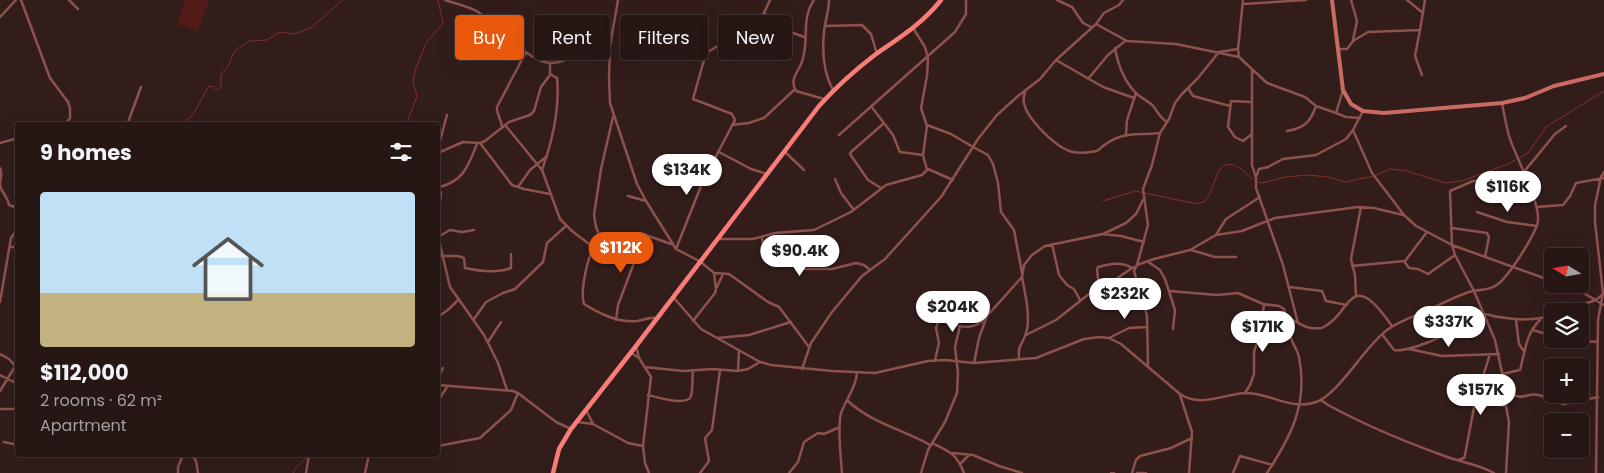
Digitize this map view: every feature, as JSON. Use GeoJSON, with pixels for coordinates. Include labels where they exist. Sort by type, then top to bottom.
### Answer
{"type":"FeatureCollection","features":[{"type":"Feature","properties":{"kind":"main road"},"geometry":{"type":"LineString","coordinates":[[553,473],[559,449],[571,429],[658,319],[825,99],[847,77],[913,28],[941,0]]}},
{"type":"Feature","properties":{"kind":"street"},"geometry":{"type":"LineString","coordinates":[[9,0],[14,1]]}},
{"type":"Feature","properties":{"kind":"street"},"geometry":{"type":"LineString","coordinates":[[21,0],[50,78],[68,102],[70,118],[67,122]]}},
{"type":"Feature","properties":{"kind":"street"},"geometry":{"type":"LineString","coordinates":[[69,0],[78,9]]}},
{"type":"Feature","properties":{"kind":"street"},"geometry":{"type":"LineString","coordinates":[[445,0],[478,12],[536,59],[550,63],[566,60]]}},
{"type":"Feature","properties":{"kind":"street"},"geometry":{"type":"LineString","coordinates":[[610,46],[618,0]]}},
{"type":"Feature","properties":{"kind":"street"},"geometry":{"type":"LineString","coordinates":[[676,249],[692,207],[735,118],[732,114],[698,102],[693,98],[708,52],[716,47],[740,42],[764,13],[770,0]]}},
{"type":"Feature","properties":{"kind":"street"},"geometry":{"type":"LineString","coordinates":[[732,125],[749,123],[764,118],[794,89],[794,76],[803,60],[808,10],[814,0]]}},
{"type":"Feature","properties":{"kind":"street"},"geometry":{"type":"LineString","coordinates":[[829,0],[825,26],[824,61],[827,79],[833,90]]}},
{"type":"Feature","properties":{"kind":"street"},"geometry":{"type":"LineString","coordinates":[[838,136],[955,32],[966,14],[966,0]]}},
{"type":"Feature","properties":{"kind":"street"},"geometry":{"type":"LineString","coordinates":[[1057,0],[1072,7],[1083,23],[1092,27]]}},
{"type":"Feature","properties":{"kind":"street"},"geometry":{"type":"LineString","coordinates":[[802,369],[810,347],[832,312],[869,269],[885,259],[942,197],[972,148],[997,115],[1040,79],[1056,60],[1096,24],[1104,13],[1119,5],[1123,0]]}},
{"type":"Feature","properties":{"kind":"street"},"geometry":{"type":"LineString","coordinates":[[1239,57],[1238,49],[1243,0]]}},
{"type":"Feature","properties":{"kind":"street"},"geometry":{"type":"LineString","coordinates":[[1259,4],[1261,0]]}},
{"type":"Feature","properties":{"kind":"street"},"geometry":{"type":"LineString","coordinates":[[1243,4],[1306,0]]}},
{"type":"Feature","properties":{"kind":"street"},"geometry":{"type":"LineString","coordinates":[[1332,0],[1336,48],[1343,90],[1351,104],[1363,111],[1376,114],[1502,103],[1525,98],[1554,86],[1604,74]]}},
{"type":"Feature","properties":{"kind":"street"},"geometry":{"type":"LineString","coordinates":[[1351,0],[1357,21],[1353,41]]}},
{"type":"Feature","properties":{"kind":"street"},"geometry":{"type":"LineString","coordinates":[[1408,0],[1423,13]]}},
{"type":"Feature","properties":{"kind":"street"},"geometry":{"type":"LineString","coordinates":[[1422,75],[1415,56],[1425,0]]}},
{"type":"Feature","properties":{"kind":"street"},"geometry":{"type":"LineString","coordinates":[[0,16],[14,1]]}},
{"type":"Feature","properties":{"kind":"street"},"geometry":{"type":"LineString","coordinates":[[764,13],[783,28],[804,37]]}},
{"type":"Feature","properties":{"kind":"street"},"geometry":{"type":"LineString","coordinates":[[1096,24],[1125,41],[1170,43],[1239,57],[1267,83],[1305,97],[1316,106],[1342,116],[1360,118]]}},
{"type":"Feature","properties":{"kind":"street"},"geometry":{"type":"LineString","coordinates":[[825,26],[862,25],[871,34],[877,54]]}},
{"type":"Feature","properties":{"kind":"street"},"geometry":{"type":"LineString","coordinates":[[913,28],[925,48],[928,58],[927,76],[921,108],[927,125],[923,155],[927,170]]}},
{"type":"Feature","properties":{"kind":"street"},"geometry":{"type":"LineString","coordinates":[[1336,48],[1346,49],[1353,41],[1368,32],[1420,30]]}},
{"type":"Feature","properties":{"kind":"street"},"geometry":{"type":"LineString","coordinates":[[1088,79],[1115,48],[1125,41]]}},
{"type":"Feature","properties":{"kind":"street"},"geometry":{"type":"LineString","coordinates":[[1115,48],[1118,64],[1128,84],[1154,108],[1159,117],[1167,122]]}},
{"type":"Feature","properties":{"kind":"street"},"geometry":{"type":"LineString","coordinates":[[1148,365],[1145,305],[1134,275],[1148,225],[1143,198],[1144,183],[1152,165],[1160,133],[1175,103],[1219,52],[1238,49]]}},
{"type":"Feature","properties":{"kind":"street"},"geometry":{"type":"LineString","coordinates":[[502,128],[502,121],[497,107],[526,52]]}},
{"type":"Feature","properties":{"kind":"street"},"geometry":{"type":"LineString","coordinates":[[610,60],[609,92],[614,116],[646,202],[672,245],[701,262],[714,273],[730,274],[768,302],[779,307],[810,347]]}},
{"type":"Feature","properties":{"kind":"street"},"geometry":{"type":"LineString","coordinates":[[1056,60],[1103,87],[1134,98]]}},
{"type":"Feature","properties":{"kind":"street"},"geometry":{"type":"LineString","coordinates":[[440,153],[463,142],[479,143],[493,136],[509,122],[528,116],[534,111],[541,86],[550,74],[550,63]]}},
{"type":"Feature","properties":{"kind":"street"},"geometry":{"type":"LineString","coordinates":[[1252,69],[1252,165],[1256,178],[1256,188],[1289,286],[1298,323]]}},
{"type":"Feature","properties":{"kind":"street"},"geometry":{"type":"LineString","coordinates":[[542,170],[555,119],[557,82],[556,76],[550,74]]}},
{"type":"Feature","properties":{"kind":"street"},"geometry":{"type":"LineString","coordinates":[[128,122],[141,87]]}},
{"type":"Feature","properties":{"kind":"street"},"geometry":{"type":"LineString","coordinates":[[1188,88],[1193,96],[1230,106]]}},
{"type":"Feature","properties":{"kind":"street"},"geometry":{"type":"LineString","coordinates":[[794,89],[825,99]]}},
{"type":"Feature","properties":{"kind":"street"},"geometry":{"type":"LineString","coordinates":[[1026,90],[1023,102],[1029,114],[1046,136],[1068,151],[1076,153],[1097,152],[1116,138],[1126,134],[1160,133]]}},
{"type":"Feature","properties":{"kind":"street"},"geometry":{"type":"LineString","coordinates":[[1336,113],[1343,90]]}},
{"type":"Feature","properties":{"kind":"street"},"geometry":{"type":"LineString","coordinates":[[1126,134],[1127,120],[1136,93]]}},
{"type":"Feature","properties":{"kind":"street"},"geometry":{"type":"LineString","coordinates":[[1252,102],[1232,101],[1228,130],[1235,137],[1243,141],[1252,134]]}},
{"type":"Feature","properties":{"kind":"street"},"geometry":{"type":"LineString","coordinates":[[674,298],[701,329],[760,362],[771,365],[802,369],[875,373],[935,360],[974,363],[1019,360],[1042,356],[1088,338],[1099,337],[1109,338],[1121,344],[1180,394],[1192,400],[1202,401],[1245,393],[1256,394],[1283,402],[1301,405],[1308,404],[1321,400],[1330,392],[1382,334],[1392,326],[1459,296],[1495,286],[1505,279],[1537,226],[1539,215],[1509,136],[1502,103]]}},
{"type":"Feature","properties":{"kind":"street"},"geometry":{"type":"LineString","coordinates":[[871,106],[893,135],[900,152],[923,155]]}},
{"type":"Feature","properties":{"kind":"street"},"geometry":{"type":"LineString","coordinates":[[1286,131],[1303,126],[1312,116],[1316,106]]}},
{"type":"Feature","properties":{"kind":"street"},"geometry":{"type":"LineString","coordinates":[[1256,178],[1259,170],[1282,159],[1316,155],[1346,139],[1363,111]]}},
{"type":"Feature","properties":{"kind":"street"},"geometry":{"type":"LineString","coordinates":[[440,141],[447,115]]}},
{"type":"Feature","properties":{"kind":"street"},"geometry":{"type":"LineString","coordinates":[[602,244],[594,215],[601,170],[614,116]]}},
{"type":"Feature","properties":{"kind":"street"},"geometry":{"type":"LineString","coordinates":[[502,121],[509,122]]}},
{"type":"Feature","properties":{"kind":"street"},"geometry":{"type":"LineString","coordinates":[[882,188],[868,180],[850,154],[865,138],[884,123]]}},
{"type":"Feature","properties":{"kind":"street"},"geometry":{"type":"LineString","coordinates":[[505,125],[542,170],[558,215],[566,226],[594,247]]}},
{"type":"Feature","properties":{"kind":"street"},"geometry":{"type":"LineString","coordinates":[[927,125],[951,134],[972,148],[988,155],[993,164],[998,183],[1001,212],[1014,230],[1026,299],[1028,323],[1026,335],[1019,346],[1019,360]]}},
{"type":"Feature","properties":{"kind":"street"},"geometry":{"type":"LineString","coordinates":[[1506,473],[1509,422],[1506,391],[1499,354],[1474,291],[1455,255],[1452,245],[1450,192],[1473,181],[1495,180],[1523,173],[1555,134],[1566,126]]}},
{"type":"Feature","properties":{"kind":"street"},"geometry":{"type":"LineString","coordinates":[[1353,130],[1372,173],[1404,216],[1416,226],[1452,245],[1544,278]]}},
{"type":"Feature","properties":{"kind":"street"},"geometry":{"type":"LineString","coordinates":[[0,143],[15,139]]}},
{"type":"Feature","properties":{"kind":"street"},"geometry":{"type":"LineString","coordinates":[[440,185],[450,184],[459,178],[479,143]]}},
{"type":"Feature","properties":{"kind":"street"},"geometry":{"type":"LineString","coordinates":[[479,143],[510,183],[518,187],[550,194]]}},
{"type":"Feature","properties":{"kind":"street"},"geometry":{"type":"LineString","coordinates":[[784,151],[804,170]]}},
{"type":"Feature","properties":{"kind":"street"},"geometry":{"type":"LineString","coordinates":[[718,152],[751,169],[767,174]]}},
{"type":"Feature","properties":{"kind":"street"},"geometry":{"type":"LineString","coordinates":[[518,187],[528,172],[547,156]]}},
{"type":"Feature","properties":{"kind":"street"},"geometry":{"type":"LineString","coordinates":[[0,168],[2,172],[0,186],[9,205],[15,207]]}},
{"type":"Feature","properties":{"kind":"street"},"geometry":{"type":"LineString","coordinates":[[927,170],[953,180]]}},
{"type":"Feature","properties":{"kind":"street"},"geometry":{"type":"LineString","coordinates":[[718,239],[753,239],[775,233],[814,230],[854,210],[888,184],[922,175],[927,170]]}},
{"type":"Feature","properties":{"kind":"street"},"geometry":{"type":"LineString","coordinates":[[1596,473],[1598,320],[1604,293],[1594,222],[1595,205],[1604,172]]}},
{"type":"Feature","properties":{"kind":"street"},"geometry":{"type":"LineString","coordinates":[[835,178],[841,193],[854,210]]}},
{"type":"Feature","properties":{"kind":"street"},"geometry":{"type":"LineString","coordinates":[[1537,208],[1563,204],[1570,196],[1576,183],[1603,178]]}},
{"type":"Feature","properties":{"kind":"street"},"geometry":{"type":"LineString","coordinates":[[440,193],[440,206]]}},
{"type":"Feature","properties":{"kind":"street"},"geometry":{"type":"LineString","coordinates":[[628,196],[646,202]]}},
{"type":"Feature","properties":{"kind":"street"},"geometry":{"type":"LineString","coordinates":[[974,363],[979,338],[986,318],[1022,276],[1024,265],[1032,255],[1052,244],[1103,234],[1128,221],[1136,214],[1143,198]]}},
{"type":"Feature","properties":{"kind":"street"},"geometry":{"type":"LineString","coordinates":[[1216,235],[1226,219],[1260,198]]}},
{"type":"Feature","properties":{"kind":"street"},"geometry":{"type":"LineString","coordinates":[[1104,286],[1135,267],[1190,250],[1216,235],[1242,231],[1267,220],[1306,213],[1361,207],[1374,208],[1404,216]]}},
{"type":"Feature","properties":{"kind":"street"},"geometry":{"type":"LineString","coordinates":[[1287,318],[1306,328],[1322,328],[1339,315],[1356,296],[1355,275],[1351,259],[1361,207]]}},
{"type":"Feature","properties":{"kind":"street"},"geometry":{"type":"LineString","coordinates":[[1477,212],[1508,222],[1537,226]]}},
{"type":"Feature","properties":{"kind":"street"},"geometry":{"type":"LineString","coordinates":[[474,319],[486,302],[514,289],[538,268],[544,259],[547,243],[566,226]]}},
{"type":"Feature","properties":{"kind":"street"},"geometry":{"type":"LineString","coordinates":[[1452,228],[1487,233],[1489,237],[1485,257]]}},
{"type":"Feature","properties":{"kind":"street"},"geometry":{"type":"LineString","coordinates":[[440,235],[450,230],[462,232],[474,230]]}},
{"type":"Feature","properties":{"kind":"street"},"geometry":{"type":"LineString","coordinates":[[0,302],[12,236],[15,232]]}},
{"type":"Feature","properties":{"kind":"street"},"geometry":{"type":"LineString","coordinates":[[1405,261],[1426,232]]}},
{"type":"Feature","properties":{"kind":"street"},"geometry":{"type":"LineString","coordinates":[[658,319],[648,318],[638,321],[616,320],[583,303],[588,262],[594,247],[632,234],[645,234],[672,245]]}},
{"type":"Feature","properties":{"kind":"street"},"geometry":{"type":"LineString","coordinates":[[616,320],[618,305],[645,234]]}},
{"type":"Feature","properties":{"kind":"street"},"geometry":{"type":"LineString","coordinates":[[1103,234],[1144,242]]}},
{"type":"Feature","properties":{"kind":"street"},"geometry":{"type":"LineString","coordinates":[[762,238],[764,250],[784,258],[799,268],[832,269],[856,263],[864,265],[869,269]]}},
{"type":"Feature","properties":{"kind":"street"},"geometry":{"type":"LineString","coordinates":[[1052,244],[1059,275],[1067,285],[1074,289],[1080,300]]}},
{"type":"Feature","properties":{"kind":"street"},"geometry":{"type":"LineString","coordinates":[[440,246],[450,287],[474,319],[488,342],[507,390]]}},
{"type":"Feature","properties":{"kind":"street"},"geometry":{"type":"LineString","coordinates":[[10,247],[15,247]]}},
{"type":"Feature","properties":{"kind":"street"},"geometry":{"type":"LineString","coordinates":[[1190,250],[1215,257],[1236,257]]}},
{"type":"Feature","properties":{"kind":"street"},"geometry":{"type":"LineString","coordinates":[[442,256],[464,258],[465,268],[499,270],[511,268],[511,254]]}},
{"type":"Feature","properties":{"kind":"street"},"geometry":{"type":"LineString","coordinates":[[1405,261],[1409,268],[1418,269],[1428,274],[1455,255]]}},
{"type":"Feature","properties":{"kind":"street"},"geometry":{"type":"LineString","coordinates":[[1352,266],[1405,261]]}},
{"type":"Feature","properties":{"kind":"street"},"geometry":{"type":"LineString","coordinates":[[1148,262],[1160,270],[1165,278],[1175,314],[1173,329]]}},
{"type":"Feature","properties":{"kind":"street"},"geometry":{"type":"LineString","coordinates":[[1098,286],[1098,267],[1119,264],[1135,267]]}},
{"type":"Feature","properties":{"kind":"street"},"geometry":{"type":"LineString","coordinates":[[714,273],[716,288]]}},
{"type":"Feature","properties":{"kind":"street"},"geometry":{"type":"LineString","coordinates":[[693,321],[713,296],[723,274]]}},
{"type":"Feature","properties":{"kind":"street"},"geometry":{"type":"LineString","coordinates":[[1026,335],[1056,320],[1098,286],[1104,286],[1145,305]]}},
{"type":"Feature","properties":{"kind":"street"},"geometry":{"type":"LineString","coordinates":[[1289,286],[1322,291],[1326,301],[1347,305]]}},
{"type":"Feature","properties":{"kind":"street"},"geometry":{"type":"LineString","coordinates":[[1169,292],[1216,295],[1238,293],[1264,305],[1282,307],[1287,318],[1293,343],[1300,358],[1301,405],[1294,426],[1267,473]]}},
{"type":"Feature","properties":{"kind":"street"},"geometry":{"type":"LineString","coordinates":[[1584,293],[1602,304]]}},
{"type":"Feature","properties":{"kind":"street"},"geometry":{"type":"LineString","coordinates":[[1587,303],[1596,300],[1604,293]]}},
{"type":"Feature","properties":{"kind":"street"},"geometry":{"type":"LineString","coordinates":[[1356,296],[1361,296],[1371,301],[1392,326]]}},
{"type":"Feature","properties":{"kind":"street"},"geometry":{"type":"LineString","coordinates":[[440,315],[459,299]]}},
{"type":"Feature","properties":{"kind":"street"},"geometry":{"type":"LineString","coordinates":[[1245,393],[1254,374],[1254,352],[1264,305]]}},
{"type":"Feature","properties":{"kind":"street"},"geometry":{"type":"LineString","coordinates":[[1408,349],[1458,328],[1484,314],[1516,320],[1544,318]]}},
{"type":"Feature","properties":{"kind":"street"},"geometry":{"type":"LineString","coordinates":[[935,360],[939,343],[936,328],[938,322],[972,327],[986,318]]}},
{"type":"Feature","properties":{"kind":"street"},"geometry":{"type":"LineString","coordinates":[[1502,374],[1520,370],[1524,350],[1532,330],[1541,319]]}},
{"type":"Feature","properties":{"kind":"street"},"geometry":{"type":"LineString","coordinates":[[1516,320],[1519,344],[1524,350]]}},
{"type":"Feature","properties":{"kind":"street"},"geometry":{"type":"LineString","coordinates":[[488,342],[501,322]]}},
{"type":"Feature","properties":{"kind":"street"},"geometry":{"type":"LineString","coordinates":[[718,338],[749,335],[791,322]]}},
{"type":"Feature","properties":{"kind":"street"},"geometry":{"type":"LineString","coordinates":[[921,473],[931,444],[945,422],[955,399],[958,384],[958,362],[955,347],[960,326]]}},
{"type":"Feature","properties":{"kind":"street"},"geometry":{"type":"LineString","coordinates":[[1109,338],[1129,328],[1147,327]]}},
{"type":"Feature","properties":{"kind":"street"},"geometry":{"type":"LineString","coordinates":[[1532,330],[1544,334]]}},
{"type":"Feature","properties":{"kind":"street"},"geometry":{"type":"LineString","coordinates":[[1382,334],[1395,350],[1408,349],[1442,356],[1499,354]]}},
{"type":"Feature","properties":{"kind":"street"},"geometry":{"type":"LineString","coordinates":[[1589,341],[1598,342]]}},
{"type":"Feature","properties":{"kind":"street"},"geometry":{"type":"LineString","coordinates":[[636,346],[639,358],[650,376],[643,446],[645,463],[650,473]]}},
{"type":"Feature","properties":{"kind":"street"},"geometry":{"type":"LineString","coordinates":[[738,371],[739,350]]}},
{"type":"Feature","properties":{"kind":"street"},"geometry":{"type":"LineString","coordinates":[[631,353],[639,358]]}},
{"type":"Feature","properties":{"kind":"street"},"geometry":{"type":"LineString","coordinates":[[0,354],[10,359],[15,366]]}},
{"type":"Feature","properties":{"kind":"street"},"geometry":{"type":"LineString","coordinates":[[1457,460],[1464,458],[1465,455],[1475,402],[1490,354]]}},
{"type":"Feature","properties":{"kind":"street"},"geometry":{"type":"LineString","coordinates":[[645,367],[668,370],[738,371],[748,369],[760,362]]}},
{"type":"Feature","properties":{"kind":"street"},"geometry":{"type":"LineString","coordinates":[[0,391],[15,368]]}},
{"type":"Feature","properties":{"kind":"street"},"geometry":{"type":"LineString","coordinates":[[440,373],[443,368]]}},
{"type":"Feature","properties":{"kind":"street"},"geometry":{"type":"LineString","coordinates":[[700,473],[709,461],[704,438],[712,430],[720,370]]}},
{"type":"Feature","properties":{"kind":"street"},"geometry":{"type":"LineString","coordinates":[[648,395],[670,400],[685,401],[689,399],[691,396],[693,371]]}},
{"type":"Feature","properties":{"kind":"street"},"geometry":{"type":"LineString","coordinates":[[842,473],[841,413],[856,382],[857,373]]}},
{"type":"Feature","properties":{"kind":"street"},"geometry":{"type":"LineString","coordinates":[[0,375],[15,382]]}},
{"type":"Feature","properties":{"kind":"street"},"geometry":{"type":"LineString","coordinates":[[440,386],[507,390],[518,393],[556,422],[571,429]]}},
{"type":"Feature","properties":{"kind":"street"},"geometry":{"type":"LineString","coordinates":[[440,398],[446,387]]}},
{"type":"Feature","properties":{"kind":"street"},"geometry":{"type":"LineString","coordinates":[[1506,391],[1520,398],[1535,394],[1564,404],[1598,397]]}},
{"type":"Feature","properties":{"kind":"street"},"geometry":{"type":"LineString","coordinates":[[440,446],[480,438],[511,410],[518,393]]}},
{"type":"Feature","properties":{"kind":"street"},"geometry":{"type":"LineString","coordinates":[[1180,394],[1192,432],[1189,473]]}},
{"type":"Feature","properties":{"kind":"street"},"geometry":{"type":"LineString","coordinates":[[847,400],[868,415],[931,444],[953,453],[969,455],[1022,473]]}},
{"type":"Feature","properties":{"kind":"street"},"geometry":{"type":"LineString","coordinates":[[1321,400],[1328,406],[1368,426],[1494,473]]}},
{"type":"Feature","properties":{"kind":"street"},"geometry":{"type":"LineString","coordinates":[[1475,402],[1506,406]]}},
{"type":"Feature","properties":{"kind":"street"},"geometry":{"type":"LineString","coordinates":[[0,410],[15,409]]}},
{"type":"Feature","properties":{"kind":"street"},"geometry":{"type":"LineString","coordinates":[[586,410],[594,424]]}},
{"type":"Feature","properties":{"kind":"street"},"geometry":{"type":"LineString","coordinates":[[577,422],[594,424],[628,443],[643,446]]}},
{"type":"Feature","properties":{"kind":"street"},"geometry":{"type":"LineString","coordinates":[[788,473],[798,462],[804,442],[818,433],[824,434],[840,428]]}},
{"type":"Feature","properties":{"kind":"street"},"geometry":{"type":"LineString","coordinates":[[1132,473],[1138,457],[1174,447],[1192,438]]}},
{"type":"Feature","properties":{"kind":"street"},"geometry":{"type":"LineString","coordinates":[[4,442],[15,444]]}},
{"type":"Feature","properties":{"kind":"street"},"geometry":{"type":"LineString","coordinates":[[953,453],[964,473]]}},
{"type":"Feature","properties":{"kind":"street"},"geometry":{"type":"LineString","coordinates":[[960,464],[969,455]]}},
{"type":"Feature","properties":{"kind":"street"},"geometry":{"type":"LineString","coordinates":[[1233,473],[1240,456],[1273,465]]}},
{"type":"Feature","properties":{"kind":"street"},"geometry":{"type":"LineString","coordinates":[[178,473],[178,466],[182,457]]}},
{"type":"Feature","properties":{"kind":"street"},"geometry":{"type":"LineString","coordinates":[[193,457],[198,473]]}},
{"type":"Feature","properties":{"kind":"street"},"geometry":{"type":"LineString","coordinates":[[306,473],[309,457]]}},
{"type":"Feature","properties":{"kind":"street"},"geometry":{"type":"LineString","coordinates":[[366,473],[369,457]]}},
{"type":"Feature","properties":{"kind":"street"},"geometry":{"type":"LineString","coordinates":[[1137,473],[1146,473]]}},
{"type":"Feature","properties":{"kind":"shaded area"},"geometry":{"type":"Polygon","coordinates":[[[185,0],[209,0],[198,31],[177,24],[185,0]]]}},
{"type":"Feature","properties":{"kind":"waterway"},"geometry":{"type":"LineString","coordinates":[[184,122],[193,115],[208,87],[212,86],[217,90],[221,87],[221,74],[227,68],[238,49],[249,41],[267,40],[280,32],[295,34],[312,27],[343,0]]}},
{"type":"Feature","properties":{"kind":"waterway"},"geometry":{"type":"LineString","coordinates":[[407,122],[417,96],[413,83],[415,71],[426,43],[443,23],[438,0]]}},
{"type":"Feature","properties":{"kind":"waterway"},"geometry":{"type":"LineString","coordinates":[[1258,182],[1262,183],[1286,177],[1307,175],[1328,177],[1345,182],[1374,176],[1391,169],[1407,171],[1445,183],[1462,181],[1508,164],[1528,153],[1546,127],[1604,91]]}},
{"type":"Feature","properties":{"kind":"waterway"},"geometry":{"type":"LineString","coordinates":[[1103,201],[1135,191],[1197,204],[1205,201],[1209,195],[1219,170],[1225,165],[1232,164],[1254,180]]}},
{"type":"Feature","properties":{"kind":"waterway"},"geometry":{"type":"LineString","coordinates":[[293,473],[306,457]]}}]}
